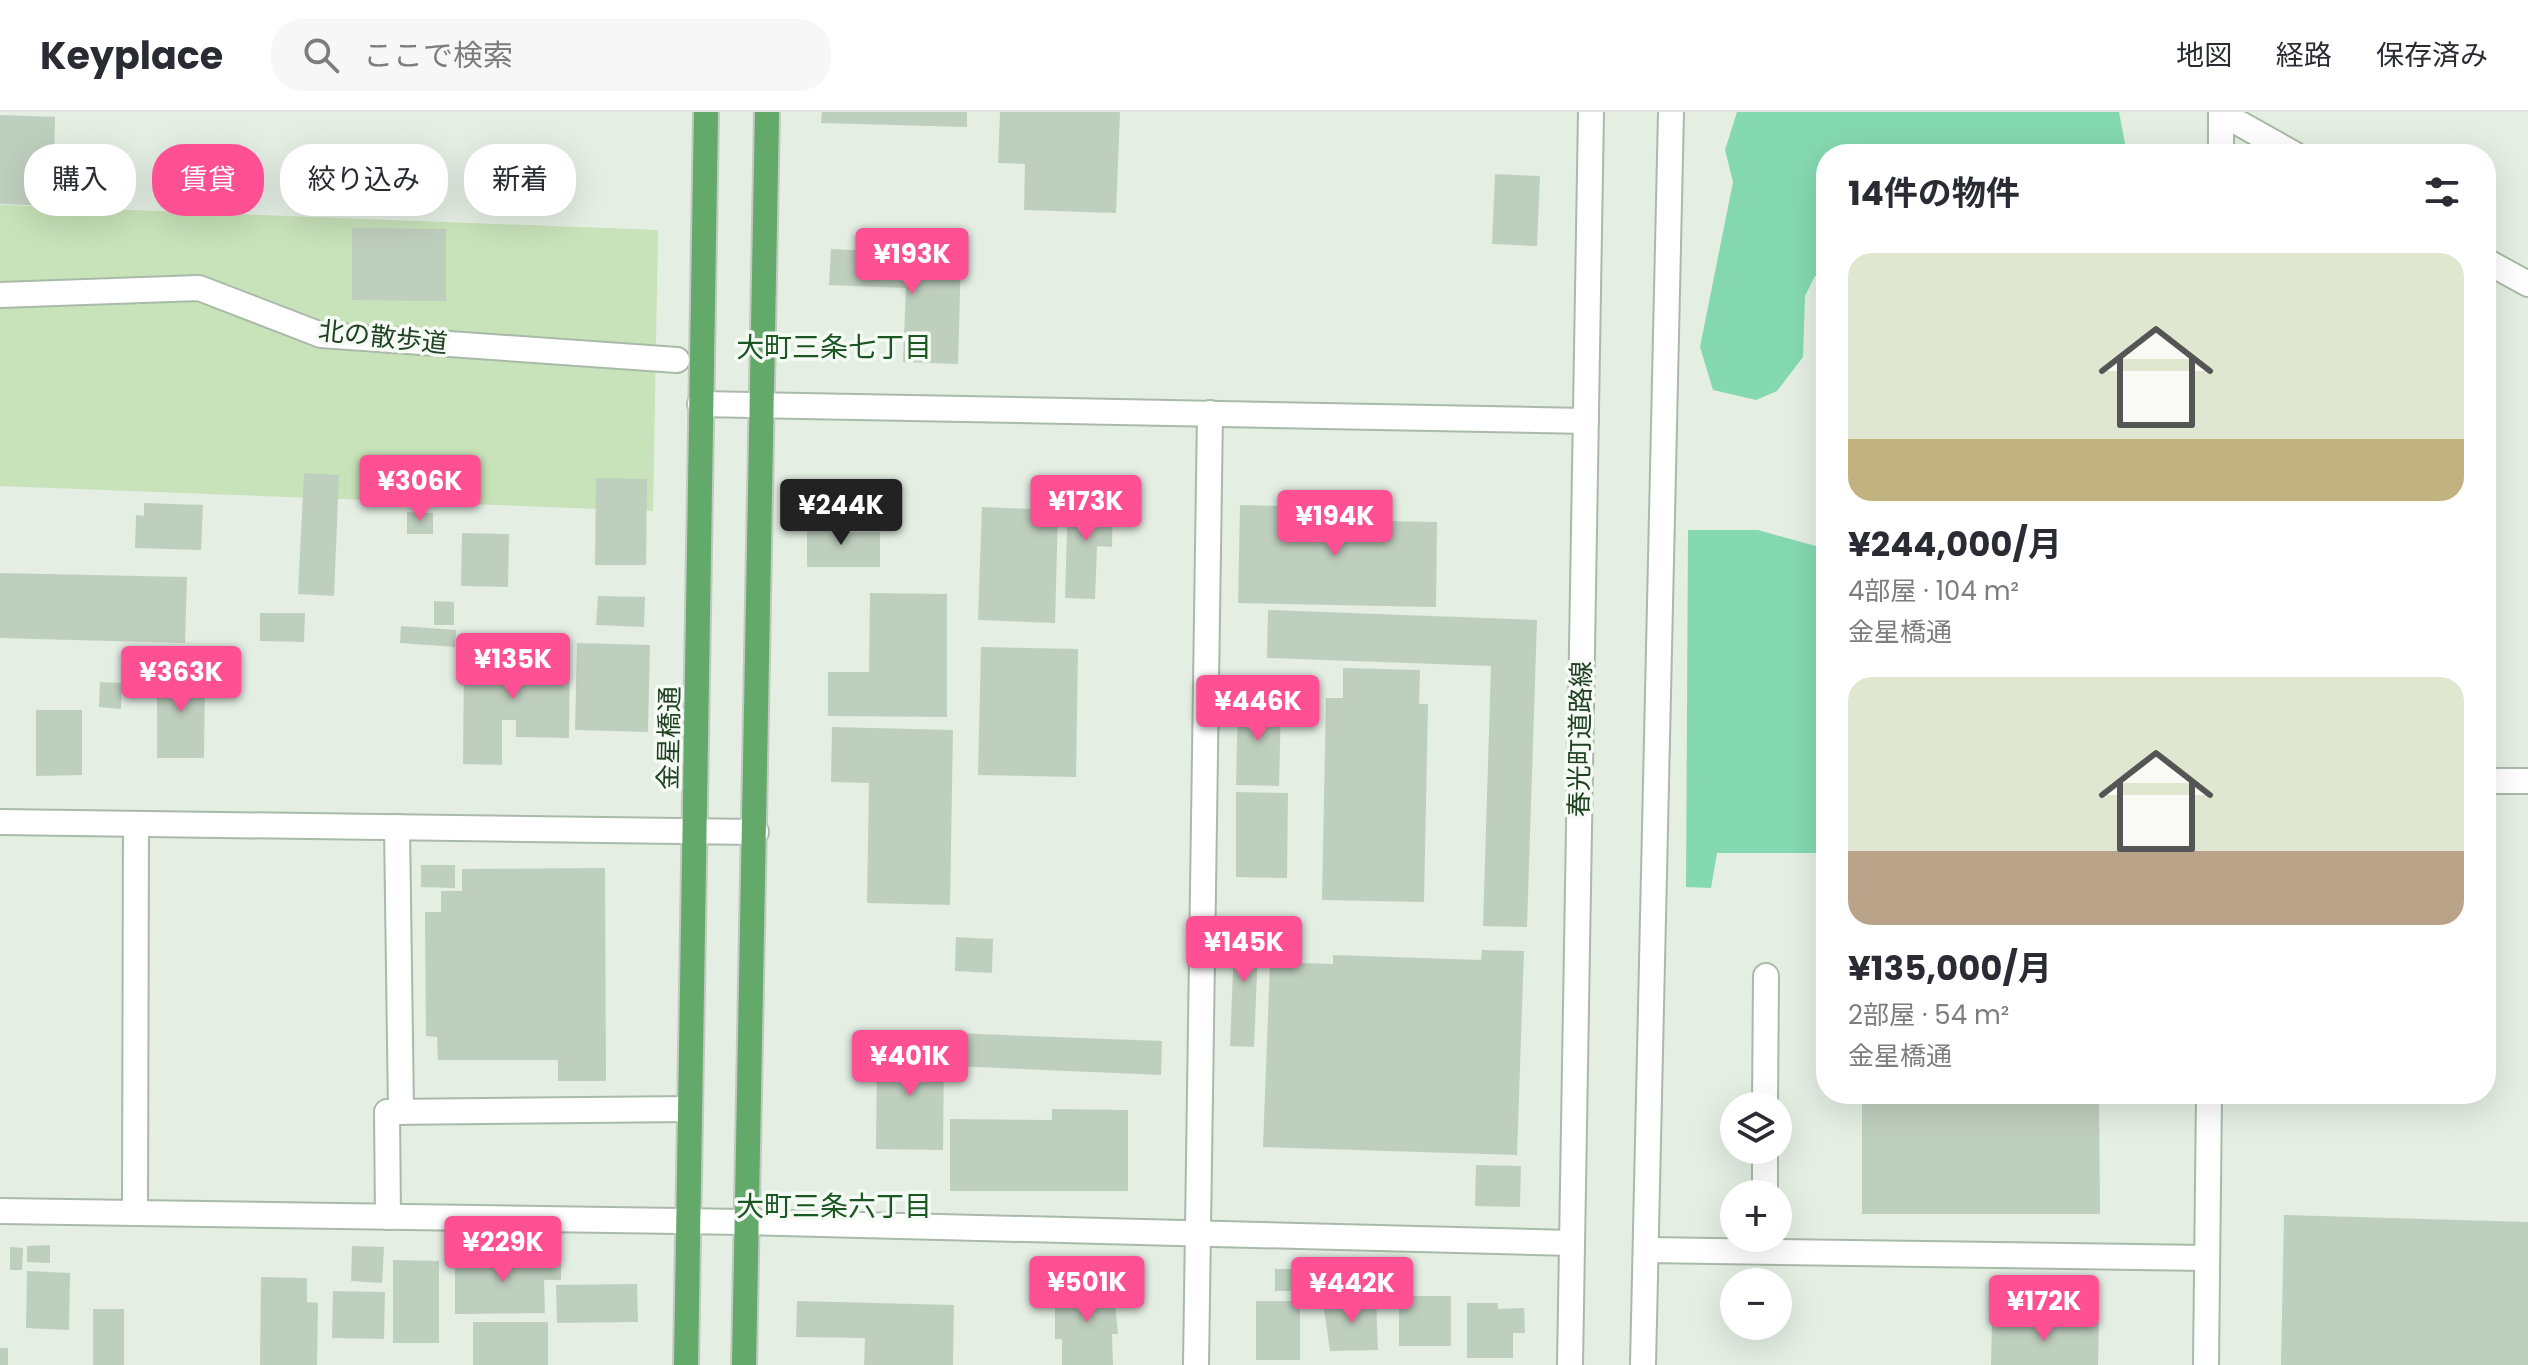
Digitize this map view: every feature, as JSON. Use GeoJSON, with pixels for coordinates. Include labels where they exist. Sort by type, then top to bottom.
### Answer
{"type":"FeatureCollection","features":[{"type":"Feature","properties":{"kind":"main road","name":"金星橋通"},"geometry":{"type":"LineString","coordinates":[[686,1365],[706,112]]}},
{"type":"Feature","properties":{"kind":"main road"},"geometry":{"type":"LineString","coordinates":[[744,1365],[767,112]]}},
{"type":"Feature","properties":{"kind":"street","name":"春光町道路線"},"geometry":{"type":"LineString","coordinates":[[1570,1365],[1591,112]]}},
{"type":"Feature","properties":{"kind":"street"},"geometry":{"type":"LineString","coordinates":[[1643,1365],[1671,112]]}},
{"type":"Feature","properties":{"kind":"street"},"geometry":{"type":"LineString","coordinates":[[2221,144],[2221,113],[2276,144]]}},
{"type":"Feature","properties":{"kind":"street"},"geometry":{"type":"LineString","coordinates":[[2496,266],[2528,284]]}},
{"type":"Feature","properties":{"kind":"street","name":"北の散歩道"},"geometry":{"type":"LineString","coordinates":[[0,295],[199,288],[321,335],[677,360]]}},
{"type":"Feature","properties":{"kind":"street"},"geometry":{"type":"LineString","coordinates":[[700,404],[1586,421]]}},
{"type":"Feature","properties":{"kind":"street"},"geometry":{"type":"LineString","coordinates":[[1196,1365],[1210,413]]}},
{"type":"Feature","properties":{"kind":"street"},"geometry":{"type":"LineString","coordinates":[[2496,781],[2528,781]]}},
{"type":"Feature","properties":{"kind":"street"},"geometry":{"type":"LineString","coordinates":[[0,822],[756,832]]}},
{"type":"Feature","properties":{"kind":"street"},"geometry":{"type":"LineString","coordinates":[[135,1213],[136,824]]}},
{"type":"Feature","properties":{"kind":"street"},"geometry":{"type":"LineString","coordinates":[[397,827],[401,1112]]}},
{"type":"Feature","properties":{"kind":"street"},"geometry":{"type":"LineString","coordinates":[[1765,1092],[1766,976]]}},
{"type":"Feature","properties":{"kind":"street"},"geometry":{"type":"LineString","coordinates":[[2206,1365],[2209,1104]]}},
{"type":"Feature","properties":{"kind":"street"},"geometry":{"type":"LineString","coordinates":[[388,1217],[387,1112],[689,1109]]}},
{"type":"Feature","properties":{"kind":"street"},"geometry":{"type":"LineString","coordinates":[[0,1211],[746,1222],[1572,1243]]}},
{"type":"Feature","properties":{"kind":"street"},"geometry":{"type":"LineString","coordinates":[[1792,1246],[2207,1258]]}},
{"type":"Feature","properties":{"kind":"street"},"geometry":{"type":"LineString","coordinates":[[1646,1250],[1720,1247]]}},
{"type":"Feature","properties":{"kind":"shaded area"},"geometry":{"type":"Polygon","coordinates":[[[1737,112],[2119,112],[2125,144],[1816,144],[1816,276],[1805,296],[1803,357],[1777,391],[1756,400],[1713,390],[1700,347],[1733,182],[1725,150],[1737,112]]]}},
{"type":"Feature","properties":{"kind":"shaded area"},"geometry":{"type":"Polygon","coordinates":[[[0,205],[24,206],[24,216],[136,216],[136,210],[152,211],[152,216],[264,215],[658,230],[653,511],[0,486],[0,205]]]}},
{"type":"Feature","properties":{"kind":"shaded area"},"geometry":{"type":"Polygon","coordinates":[[[1688,530],[1758,530],[1816,546],[1816,853],[1717,853],[1711,888],[1686,887],[1688,530]]]}},
{"type":"Feature","properties":{"kind":"building"},"geometry":{"type":"Polygon","coordinates":[[[822,112],[967,112],[967,127],[821,123],[822,112]]]}},
{"type":"Feature","properties":{"kind":"building"},"geometry":{"type":"Polygon","coordinates":[[[1000,112],[1120,112],[1116,213],[1024,210],[1025,164],[998,163],[1000,112]]]}},
{"type":"Feature","properties":{"kind":"building"},"geometry":{"type":"Polygon","coordinates":[[[0,115],[55,117],[54,144],[24,144],[24,205],[0,204],[0,115]]]}},
{"type":"Feature","properties":{"kind":"building"},"geometry":{"type":"Polygon","coordinates":[[[1495,174],[1540,176],[1537,246],[1492,244],[1495,174]]]}},
{"type":"Feature","properties":{"kind":"building"},"geometry":{"type":"Polygon","coordinates":[[[352,228],[446,229],[446,301],[352,300],[352,228]]]}},
{"type":"Feature","properties":{"kind":"building"},"geometry":{"type":"Polygon","coordinates":[[[831,249],[961,255],[958,364],[903,362],[906,288],[829,285],[831,249]]]}},
{"type":"Feature","properties":{"kind":"building"},"geometry":{"type":"Polygon","coordinates":[[[304,473],[339,475],[334,596],[298,594],[304,473]]]}},
{"type":"Feature","properties":{"kind":"building"},"geometry":{"type":"Polygon","coordinates":[[[596,478],[647,479],[646,565],[595,565],[596,478]]]}},
{"type":"Feature","properties":{"kind":"building"},"geometry":{"type":"Polygon","coordinates":[[[1068,497],[1113,498],[1112,547],[1097,546],[1095,599],[1065,598],[1068,497]]]}},
{"type":"Feature","properties":{"kind":"building"},"geometry":{"type":"Polygon","coordinates":[[[144,503],[203,505],[201,550],[135,548],[136,515],[144,516],[144,503]]]}},
{"type":"Feature","properties":{"kind":"building"},"geometry":{"type":"Polygon","coordinates":[[[1240,505],[1384,508],[1383,521],[1437,522],[1436,607],[1238,603],[1240,505]]]}},
{"type":"Feature","properties":{"kind":"building"},"geometry":{"type":"Polygon","coordinates":[[[982,507],[1058,510],[1055,623],[978,620],[982,507]]]}},
{"type":"Feature","properties":{"kind":"building"},"geometry":{"type":"Polygon","coordinates":[[[407,512],[433,513],[433,534],[407,534],[407,512]]]}},
{"type":"Feature","properties":{"kind":"building"},"geometry":{"type":"Polygon","coordinates":[[[807,521],[841,521],[842,532],[880,532],[880,567],[807,567],[807,521]]]}},
{"type":"Feature","properties":{"kind":"building"},"geometry":{"type":"Polygon","coordinates":[[[462,533],[509,534],[508,587],[461,586],[462,533]]]}},
{"type":"Feature","properties":{"kind":"building"},"geometry":{"type":"Polygon","coordinates":[[[0,573],[187,577],[185,643],[0,638],[0,573]]]}},
{"type":"Feature","properties":{"kind":"building"},"geometry":{"type":"Polygon","coordinates":[[[870,593],[947,594],[947,717],[828,716],[828,672],[869,672],[870,593]]]}},
{"type":"Feature","properties":{"kind":"building"},"geometry":{"type":"Polygon","coordinates":[[[598,596],[645,597],[644,627],[596,625],[598,596]]]}},
{"type":"Feature","properties":{"kind":"building"},"geometry":{"type":"Polygon","coordinates":[[[434,601],[454,602],[454,625],[434,625],[434,601]]]}},
{"type":"Feature","properties":{"kind":"building"},"geometry":{"type":"Polygon","coordinates":[[[1268,610],[1537,620],[1527,927],[1483,926],[1491,666],[1267,658],[1268,610]]]}},
{"type":"Feature","properties":{"kind":"building"},"geometry":{"type":"Polygon","coordinates":[[[260,613],[305,613],[304,642],[260,641],[260,613]]]}},
{"type":"Feature","properties":{"kind":"building"},"geometry":{"type":"Polygon","coordinates":[[[401,626],[456,630],[455,647],[400,643],[401,626]]]}},
{"type":"Feature","properties":{"kind":"building"},"geometry":{"type":"Polygon","coordinates":[[[577,643],[650,645],[648,732],[575,730],[577,643]]]}},
{"type":"Feature","properties":{"kind":"building"},"geometry":{"type":"Polygon","coordinates":[[[981,647],[1078,649],[1076,777],[978,775],[981,647]]]}},
{"type":"Feature","properties":{"kind":"building"},"geometry":{"type":"Polygon","coordinates":[[[464,653],[570,654],[569,738],[516,737],[516,720],[502,720],[502,765],[463,764],[464,653]]]}},
{"type":"Feature","properties":{"kind":"building"},"geometry":{"type":"Polygon","coordinates":[[[1343,668],[1420,670],[1419,704],[1428,704],[1424,902],[1322,900],[1326,698],[1343,698],[1343,668]]]}},
{"type":"Feature","properties":{"kind":"building"},"geometry":{"type":"Polygon","coordinates":[[[157,670],[205,670],[204,758],[157,758],[157,670]]]}},
{"type":"Feature","properties":{"kind":"building"},"geometry":{"type":"Polygon","coordinates":[[[100,682],[122,683],[121,709],[99,707],[100,682]]]}},
{"type":"Feature","properties":{"kind":"building"},"geometry":{"type":"Polygon","coordinates":[[[1238,700],[1281,701],[1279,786],[1236,785],[1238,700]]]}},
{"type":"Feature","properties":{"kind":"building"},"geometry":{"type":"Polygon","coordinates":[[[36,710],[82,710],[82,775],[36,776],[36,710]]]}},
{"type":"Feature","properties":{"kind":"building"},"geometry":{"type":"Polygon","coordinates":[[[832,727],[953,730],[950,905],[867,903],[869,783],[831,782],[832,727]]]}},
{"type":"Feature","properties":{"kind":"building"},"geometry":{"type":"Polygon","coordinates":[[[1236,792],[1288,793],[1287,878],[1236,877],[1236,792]]]}},
{"type":"Feature","properties":{"kind":"building"},"geometry":{"type":"Polygon","coordinates":[[[421,865],[455,865],[455,888],[421,887],[421,865]]]}},
{"type":"Feature","properties":{"kind":"building"},"geometry":{"type":"Polygon","coordinates":[[[605,868],[606,1081],[558,1081],[558,1060],[438,1060],[437,1037],[426,1036],[425,912],[441,912],[441,891],[462,891],[462,869],[605,868]]]}},
{"type":"Feature","properties":{"kind":"building"},"geometry":{"type":"Polygon","coordinates":[[[1235,921],[1259,922],[1254,1047],[1230,1046],[1235,921]]]}},
{"type":"Feature","properties":{"kind":"building"},"geometry":{"type":"Polygon","coordinates":[[[956,937],[993,939],[992,973],[955,971],[956,937]]]}},
{"type":"Feature","properties":{"kind":"building"},"geometry":{"type":"Polygon","coordinates":[[[1482,950],[1524,951],[1517,1155],[1263,1147],[1270,962],[1333,964],[1333,955],[1481,960],[1482,950]]]}},
{"type":"Feature","properties":{"kind":"building"},"geometry":{"type":"Polygon","coordinates":[[[953,1033],[1162,1041],[1161,1075],[953,1066],[953,1033]]]}},
{"type":"Feature","properties":{"kind":"building"},"geometry":{"type":"Polygon","coordinates":[[[884,1041],[909,1041],[909,1050],[944,1050],[943,1150],[876,1149],[877,1051],[884,1051],[884,1041]]]}},
{"type":"Feature","properties":{"kind":"building"},"geometry":{"type":"Polygon","coordinates":[[[1862,1104],[2099,1104],[2100,1214],[1862,1214],[1862,1104]]]}},
{"type":"Feature","properties":{"kind":"building"},"geometry":{"type":"Polygon","coordinates":[[[1052,1109],[1128,1110],[1128,1191],[950,1191],[950,1119],[1052,1120],[1052,1109]]]}},
{"type":"Feature","properties":{"kind":"building"},"geometry":{"type":"Polygon","coordinates":[[[1476,1165],[1521,1166],[1520,1207],[1475,1206],[1476,1165]]]}},
{"type":"Feature","properties":{"kind":"building"},"geometry":{"type":"Polygon","coordinates":[[[2284,1215],[2528,1222],[2528,1365],[2281,1365],[2284,1215]]]}},
{"type":"Feature","properties":{"kind":"building"},"geometry":{"type":"Polygon","coordinates":[[[50,1245],[50,1263],[27,1262],[27,1246],[50,1245]]]}},
{"type":"Feature","properties":{"kind":"building"},"geometry":{"type":"Polygon","coordinates":[[[352,1246],[384,1247],[382,1283],[351,1281],[352,1246]]]}},
{"type":"Feature","properties":{"kind":"building"},"geometry":{"type":"Polygon","coordinates":[[[10,1247],[23,1248],[22,1270],[10,1270],[10,1247]]]}},
{"type":"Feature","properties":{"kind":"building"},"geometry":{"type":"Polygon","coordinates":[[[455,1256],[561,1256],[561,1280],[544,1280],[545,1313],[455,1314],[455,1256]]]}},
{"type":"Feature","properties":{"kind":"building"},"geometry":{"type":"Polygon","coordinates":[[[393,1260],[439,1261],[439,1343],[393,1343],[393,1260]]]}},
{"type":"Feature","properties":{"kind":"building"},"geometry":{"type":"Polygon","coordinates":[[[1275,1269],[1304,1269],[1304,1291],[1275,1291],[1275,1269]]]}},
{"type":"Feature","properties":{"kind":"building"},"geometry":{"type":"Polygon","coordinates":[[[1310,1270],[1326,1270],[1327,1297],[1310,1297],[1310,1270]]]}},
{"type":"Feature","properties":{"kind":"building"},"geometry":{"type":"Polygon","coordinates":[[[27,1271],[70,1273],[69,1330],[26,1328],[27,1271]]]}},
{"type":"Feature","properties":{"kind":"building"},"geometry":{"type":"Polygon","coordinates":[[[261,1277],[307,1278],[307,1302],[318,1303],[317,1365],[260,1365],[261,1277]]]}},
{"type":"Feature","properties":{"kind":"building"},"geometry":{"type":"Polygon","coordinates":[[[1063,1283],[1113,1283],[1118,1334],[1112,1334],[1113,1365],[1062,1365],[1062,1339],[1055,1339],[1055,1305],[1064,1305],[1063,1283]]]}},
{"type":"Feature","properties":{"kind":"building"},"geometry":{"type":"Polygon","coordinates":[[[637,1284],[638,1322],[557,1323],[556,1285],[637,1284]]]}},
{"type":"Feature","properties":{"kind":"building"},"geometry":{"type":"Polygon","coordinates":[[[333,1291],[385,1292],[384,1339],[332,1338],[333,1291]]]}},
{"type":"Feature","properties":{"kind":"building"},"geometry":{"type":"Polygon","coordinates":[[[1399,1296],[1451,1296],[1451,1346],[1399,1346],[1399,1296]]]}},
{"type":"Feature","properties":{"kind":"building"},"geometry":{"type":"Polygon","coordinates":[[[797,1301],[954,1305],[953,1365],[864,1365],[865,1338],[796,1337],[797,1301]]]}},
{"type":"Feature","properties":{"kind":"building"},"geometry":{"type":"Polygon","coordinates":[[[1256,1301],[1300,1301],[1300,1360],[1256,1360],[1256,1301]]]}},
{"type":"Feature","properties":{"kind":"building"},"geometry":{"type":"Polygon","coordinates":[[[1323,1301],[1376,1301],[1378,1350],[1330,1351],[1323,1301]]]}},
{"type":"Feature","properties":{"kind":"building"},"geometry":{"type":"Polygon","coordinates":[[[1467,1303],[1498,1303],[1498,1309],[1524,1308],[1525,1333],[1513,1333],[1513,1358],[1467,1358],[1467,1303]]]}},
{"type":"Feature","properties":{"kind":"building"},"geometry":{"type":"Polygon","coordinates":[[[93,1309],[124,1309],[124,1365],[93,1365],[93,1309]]]}},
{"type":"Feature","properties":{"kind":"building"},"geometry":{"type":"Polygon","coordinates":[[[1992,1319],[2099,1322],[2098,1365],[1991,1365],[1992,1319]]]}},
{"type":"Feature","properties":{"kind":"building"},"geometry":{"type":"Polygon","coordinates":[[[473,1322],[548,1322],[548,1365],[473,1365],[473,1322]]]}},
{"type":"Feature","properties":{"kind":"building"},"geometry":{"type":"Polygon","coordinates":[[[0,1348],[8,1348],[8,1365],[0,1365],[0,1348]]]}},
{"type":"Feature","properties":{"kind":"district","name":"大町三条七丁目"},"geometry":{"type":"Point","coordinates":[834,347]}},
{"type":"Feature","properties":{"kind":"district","name":"大町三条六丁目"},"geometry":{"type":"Point","coordinates":[834,1206]}}]}
